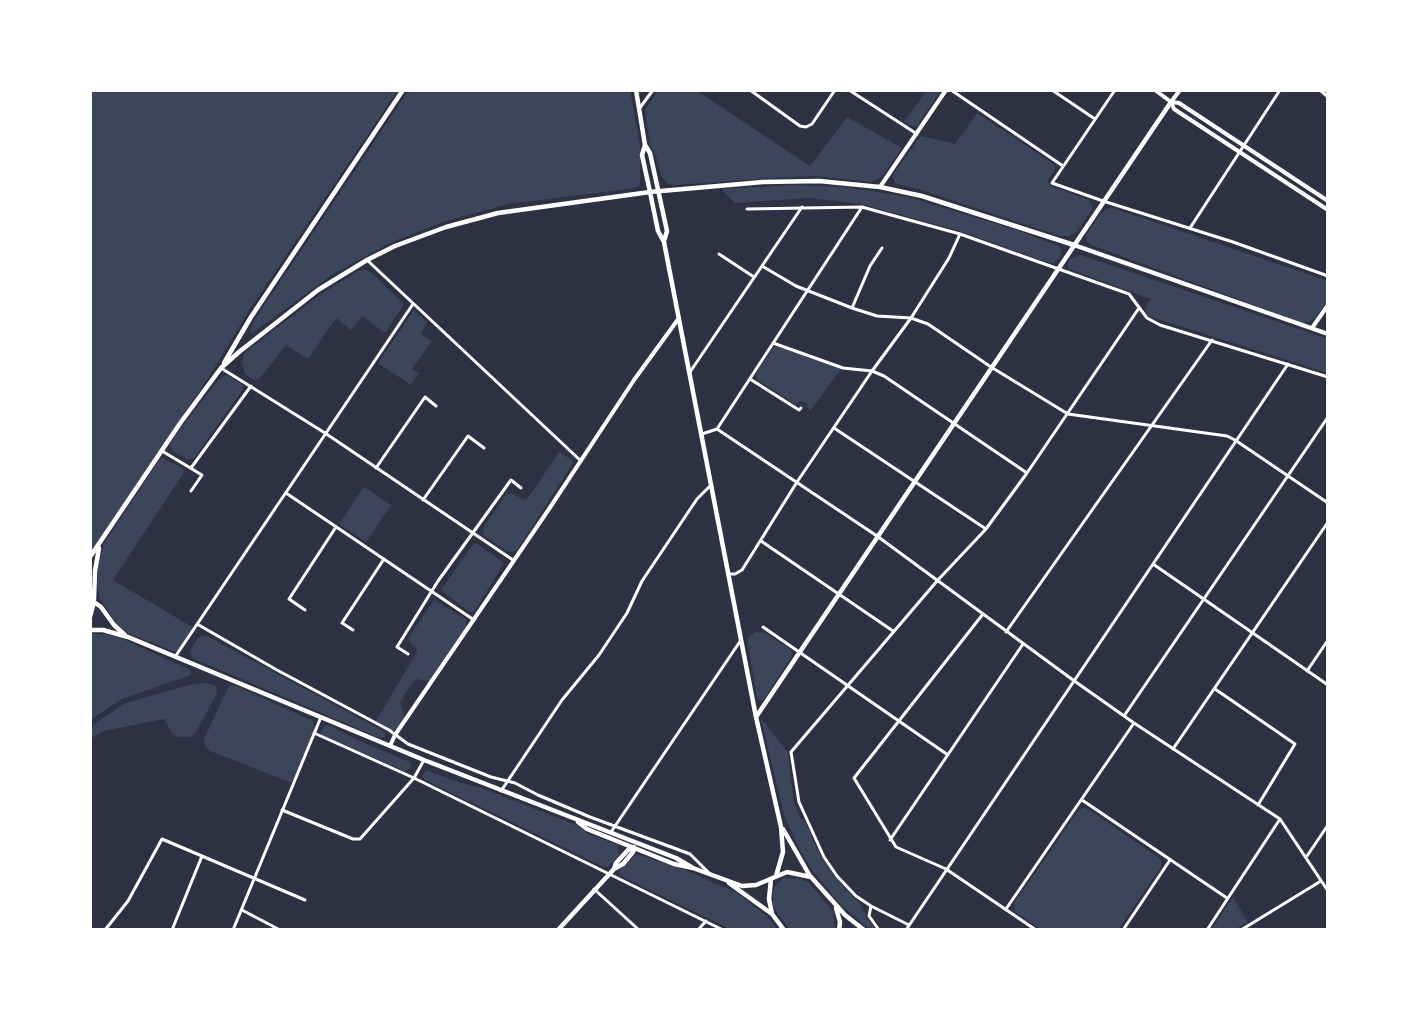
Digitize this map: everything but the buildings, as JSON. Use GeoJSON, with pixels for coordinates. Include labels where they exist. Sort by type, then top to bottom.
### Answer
{"type":"FeatureCollection","features":[{"type":"Feature","properties":{"kind":"main road"},"geometry":{"type":"LineString","coordinates":[[90,557],[181,422],[221,368],[251,317],[404,90]]}},
{"type":"Feature","properties":{"kind":"main road"},"geometry":{"type":"LineString","coordinates":[[636,90],[645,145],[650,153],[667,231],[664,242]]}},
{"type":"Feature","properties":{"kind":"main road"},"geometry":{"type":"LineString","coordinates":[[756,717],[1171,102]]}},
{"type":"Feature","properties":{"kind":"main road"},"geometry":{"type":"LineString","coordinates":[[645,145],[642,155],[658,231],[664,242],[756,717],[781,827],[783,852],[769,899],[772,914]]}},
{"type":"Feature","properties":{"kind":"main road"},"geometry":{"type":"LineString","coordinates":[[221,368],[318,290],[366,260],[395,246],[446,227],[498,213],[650,192],[764,182],[819,181],[880,187],[922,196],[1074,245],[1328,334]]}},
{"type":"Feature","properties":{"kind":"main road"},"geometry":{"type":"LineString","coordinates":[[90,617],[94,601],[96,559],[101,542]]}},
{"type":"Feature","properties":{"kind":"main road"},"geometry":{"type":"LineString","coordinates":[[90,590],[94,601],[114,625],[128,637]]}},
{"type":"Feature","properties":{"kind":"main road"},"geometry":{"type":"LineString","coordinates":[[90,630],[103,630],[128,637],[424,760],[676,858],[693,868],[724,880],[748,886],[787,872],[811,877]]}},
{"type":"Feature","properties":{"kind":"main road"},"geometry":{"type":"LineString","coordinates":[[575,820],[587,829],[633,848],[674,864],[693,868]]}},
{"type":"Feature","properties":{"kind":"main road"},"geometry":{"type":"LineString","coordinates":[[781,827],[811,877],[836,905],[864,930]]}},
{"type":"Feature","properties":{"kind":"main road"},"geometry":{"type":"LineString","coordinates":[[558,930],[614,868],[627,850],[638,843]]}},
{"type":"Feature","properties":{"kind":"main road"},"geometry":{"type":"LineString","coordinates":[[724,880],[772,914],[784,930]]}},
{"type":"Feature","properties":{"kind":"main road"},"geometry":{"type":"LineString","coordinates":[[836,905],[840,922],[839,930]]}},
{"type":"Feature","properties":{"kind":"street"},"geometry":{"type":"LineString","coordinates":[[639,109],[653,90]]}},
{"type":"Feature","properties":{"kind":"street"},"geometry":{"type":"LineString","coordinates":[[750,90],[806,128],[812,124],[835,90]]}},
{"type":"Feature","properties":{"kind":"street"},"geometry":{"type":"LineString","coordinates":[[849,90],[917,134]]}},
{"type":"Feature","properties":{"kind":"street"},"geometry":{"type":"LineString","coordinates":[[880,187],[945,90]]}},
{"type":"Feature","properties":{"kind":"street"},"geometry":{"type":"LineString","coordinates":[[951,90],[1063,166]]}},
{"type":"Feature","properties":{"kind":"street"},"geometry":{"type":"LineString","coordinates":[[1052,90],[1095,119]]}},
{"type":"Feature","properties":{"kind":"street"},"geometry":{"type":"LineString","coordinates":[[1115,90],[1052,183],[1328,276]]}},
{"type":"Feature","properties":{"kind":"street"},"geometry":{"type":"LineString","coordinates":[[1155,90],[1171,102],[1179,103],[1328,201]]}},
{"type":"Feature","properties":{"kind":"street"},"geometry":{"type":"LineString","coordinates":[[1171,102],[1179,90]]}},
{"type":"Feature","properties":{"kind":"street"},"geometry":{"type":"LineString","coordinates":[[1190,228],[1280,90]]}},
{"type":"Feature","properties":{"kind":"street"},"geometry":{"type":"LineString","coordinates":[[1320,90],[1328,97]]}},
{"type":"Feature","properties":{"kind":"street"},"geometry":{"type":"LineString","coordinates":[[1171,102],[1174,109],[1328,210]]}},
{"type":"Feature","properties":{"kind":"street"},"geometry":{"type":"LineString","coordinates":[[1305,195],[1310,189]]}},
{"type":"Feature","properties":{"kind":"street"},"geometry":{"type":"LineString","coordinates":[[690,372],[802,207]]}},
{"type":"Feature","properties":{"kind":"street"},"geometry":{"type":"LineString","coordinates":[[702,434],[717,429],[862,207]]}},
{"type":"Feature","properties":{"kind":"street"},"geometry":{"type":"LineString","coordinates":[[747,209],[862,207],[960,234],[1129,294],[1148,318],[1160,325],[1328,377]]}},
{"type":"Feature","properties":{"kind":"street"},"geometry":{"type":"LineString","coordinates":[[730,574],[742,570],[797,482],[911,318],[949,258],[960,234]]}},
{"type":"Feature","properties":{"kind":"street"},"geometry":{"type":"LineString","coordinates":[[852,308],[870,266],[882,248]]}},
{"type":"Feature","properties":{"kind":"street"},"geometry":{"type":"LineString","coordinates":[[719,254],[754,277]]}},
{"type":"Feature","properties":{"kind":"street"},"geometry":{"type":"LineString","coordinates":[[366,260],[581,461]]}},
{"type":"Feature","properties":{"kind":"street"},"geometry":{"type":"LineString","coordinates":[[762,266],[806,290],[852,308],[877,316],[911,318],[928,324],[991,368],[1068,414],[1227,436],[1328,503]]}},
{"type":"Feature","properties":{"kind":"street"},"geometry":{"type":"LineString","coordinates":[[175,657],[413,304]]}},
{"type":"Feature","properties":{"kind":"street"},"geometry":{"type":"LineString","coordinates":[[1312,328],[1328,305]]}},
{"type":"Feature","properties":{"kind":"street"},"geometry":{"type":"LineString","coordinates":[[909,925],[856,896],[837,876],[824,857],[798,802],[791,752],[893,631],[986,529],[1027,474],[1139,308]]}},
{"type":"Feature","properties":{"kind":"street"},"geometry":{"type":"LineString","coordinates":[[390,746],[395,735],[634,380],[679,318]]}},
{"type":"Feature","properties":{"kind":"street"},"geometry":{"type":"LineString","coordinates":[[1006,632],[1212,340]]}},
{"type":"Feature","properties":{"kind":"street"},"geometry":{"type":"LineString","coordinates":[[773,343],[843,368],[872,371],[884,376],[1027,474]]}},
{"type":"Feature","properties":{"kind":"street"},"geometry":{"type":"LineString","coordinates":[[906,930],[1288,364]]}},
{"type":"Feature","properties":{"kind":"street"},"geometry":{"type":"LineString","coordinates":[[221,368],[325,433],[513,560]]}},
{"type":"Feature","properties":{"kind":"street"},"geometry":{"type":"LineString","coordinates":[[749,379],[799,410],[801,408]]}},
{"type":"Feature","properties":{"kind":"street"},"geometry":{"type":"LineString","coordinates":[[192,468],[251,386]]}},
{"type":"Feature","properties":{"kind":"street"},"geometry":{"type":"LineString","coordinates":[[376,468],[425,398],[436,406]]}},
{"type":"Feature","properties":{"kind":"street"},"geometry":{"type":"LineString","coordinates":[[1124,716],[1328,417]]}},
{"type":"Feature","properties":{"kind":"street"},"geometry":{"type":"LineString","coordinates":[[834,428],[986,529]]}},
{"type":"Feature","properties":{"kind":"street"},"geometry":{"type":"LineString","coordinates":[[717,429],[877,536],[1134,723],[1280,819],[1328,891]]}},
{"type":"Feature","properties":{"kind":"street"},"geometry":{"type":"LineString","coordinates":[[423,500],[468,436],[484,448]]}},
{"type":"Feature","properties":{"kind":"street"},"geometry":{"type":"LineString","coordinates":[[162,451],[202,475],[191,491]]}},
{"type":"Feature","properties":{"kind":"street"},"geometry":{"type":"LineString","coordinates":[[408,654],[397,647],[431,591],[511,480],[521,488]]}},
{"type":"Feature","properties":{"kind":"street"},"geometry":{"type":"LineString","coordinates":[[501,791],[562,700],[599,655],[627,612],[642,581],[697,500],[712,484]]}},
{"type":"Feature","properties":{"kind":"street"},"geometry":{"type":"LineString","coordinates":[[286,493],[474,620]]}},
{"type":"Feature","properties":{"kind":"street"},"geometry":{"type":"LineString","coordinates":[[1173,749],[1328,522]]}},
{"type":"Feature","properties":{"kind":"street"},"geometry":{"type":"LineString","coordinates":[[305,610],[289,599],[336,527]]}},
{"type":"Feature","properties":{"kind":"street"},"geometry":{"type":"LineString","coordinates":[[761,541],[893,631]]}},
{"type":"Feature","properties":{"kind":"street"},"geometry":{"type":"LineString","coordinates":[[353,630],[342,623],[384,559]]}},
{"type":"Feature","properties":{"kind":"street"},"geometry":{"type":"LineString","coordinates":[[1153,564],[1328,685]]}},
{"type":"Feature","properties":{"kind":"street"},"geometry":{"type":"LineString","coordinates":[[983,614],[854,778],[896,847],[946,869],[1036,930]]}},
{"type":"Feature","properties":{"kind":"street"},"geometry":{"type":"LineString","coordinates":[[197,624],[408,744],[693,855],[711,875]]}},
{"type":"Feature","properties":{"kind":"street"},"geometry":{"type":"LineString","coordinates":[[763,627],[948,755]]}},
{"type":"Feature","properties":{"kind":"street"},"geometry":{"type":"LineString","coordinates":[[611,832],[742,639]]}},
{"type":"Feature","properties":{"kind":"street"},"geometry":{"type":"LineString","coordinates":[[1307,671],[1328,640]]}},
{"type":"Feature","properties":{"kind":"street"},"geometry":{"type":"LineString","coordinates":[[890,840],[1023,644]]}},
{"type":"Feature","properties":{"kind":"street"},"geometry":{"type":"LineString","coordinates":[[1214,688],[1295,744],[1258,805]]}},
{"type":"Feature","properties":{"kind":"street"},"geometry":{"type":"LineString","coordinates":[[233,930],[321,717]]}},
{"type":"Feature","properties":{"kind":"street"},"geometry":{"type":"LineString","coordinates":[[1006,909],[1134,723]]}},
{"type":"Feature","properties":{"kind":"street"},"geometry":{"type":"LineString","coordinates":[[314,733],[414,778],[723,930]]}},
{"type":"Feature","properties":{"kind":"street"},"geometry":{"type":"LineString","coordinates":[[282,810],[353,839],[360,839],[414,778],[424,760]]}},
{"type":"Feature","properties":{"kind":"street"},"geometry":{"type":"LineString","coordinates":[[1082,800],[1227,898]]}},
{"type":"Feature","properties":{"kind":"street"},"geometry":{"type":"LineString","coordinates":[[1207,930],[1280,819]]}},
{"type":"Feature","properties":{"kind":"street"},"geometry":{"type":"LineString","coordinates":[[1306,856],[1328,825]]}},
{"type":"Feature","properties":{"kind":"street"},"geometry":{"type":"LineString","coordinates":[[105,930],[128,901],[162,839],[304,900]]}},
{"type":"Feature","properties":{"kind":"street"},"geometry":{"type":"LineString","coordinates":[[172,930],[202,856]]}},
{"type":"Feature","properties":{"kind":"street"},"geometry":{"type":"LineString","coordinates":[[1123,930],[1170,860]]}},
{"type":"Feature","properties":{"kind":"street"},"geometry":{"type":"LineString","coordinates":[[1241,930],[1322,880]]}},
{"type":"Feature","properties":{"kind":"street"},"geometry":{"type":"LineString","coordinates":[[594,890],[639,930]]}},
{"type":"Feature","properties":{"kind":"street"},"geometry":{"type":"LineString","coordinates":[[871,906],[869,916],[879,930]]}},
{"type":"Feature","properties":{"kind":"street"},"geometry":{"type":"LineString","coordinates":[[242,910],[280,930]]}},
{"type":"Feature","properties":{"kind":"street"},"geometry":{"type":"LineString","coordinates":[[698,930],[706,921]]}},
{"type":"Feature","properties":{"kind":"shaded area"},"geometry":{"type":"Polygon","coordinates":[[[90,90],[398,90],[250,309],[212,372],[90,554],[90,90]]]}},
{"type":"Feature","properties":{"kind":"shaded area"},"geometry":{"type":"Polygon","coordinates":[[[409,90],[630,90],[640,145],[640,185],[635,188],[509,204],[446,221],[392,242],[333,274],[251,334],[250,329],[255,319],[409,90]]]}},
{"type":"Feature","properties":{"kind":"shaded area"},"geometry":{"type":"Polygon","coordinates":[[[658,90],[696,90],[810,166],[847,117],[902,148],[882,177],[871,182],[815,176],[668,184],[661,176],[657,159],[650,145],[645,110],[658,90]]]}},
{"type":"Feature","properties":{"kind":"shaded area"},"geometry":{"type":"Polygon","coordinates":[[[927,90],[941,90],[917,126],[904,122],[927,90]]]}},
{"type":"Feature","properties":{"kind":"shaded area"},"geometry":{"type":"Polygon","coordinates":[[[977,113],[1055,165],[1055,170],[1047,181],[1050,186],[1089,200],[1092,210],[1077,232],[1070,236],[1060,236],[918,189],[896,184],[893,178],[894,173],[921,136],[955,144],[977,113]]]}},
{"type":"Feature","properties":{"kind":"shaded area"},"geometry":{"type":"Polygon","coordinates":[[[793,185],[846,187],[908,197],[1016,230],[1059,246],[1062,251],[1061,256],[1054,263],[1049,263],[960,231],[861,204],[809,198],[735,203],[721,189],[793,185]]]}},
{"type":"Feature","properties":{"kind":"shaded area"},"geometry":{"type":"Polygon","coordinates":[[[1113,208],[1328,281],[1328,300],[1315,318],[1303,323],[1091,245],[1086,235],[1101,213],[1113,208]]]}},
{"type":"Feature","properties":{"kind":"shaded area"},"geometry":{"type":"Polygon","coordinates":[[[1081,255],[1328,339],[1328,373],[1151,317],[1146,313],[1146,306],[1151,299],[1069,269],[1067,266],[1070,259],[1081,255]]]}},
{"type":"Feature","properties":{"kind":"shaded area"},"geometry":{"type":"Polygon","coordinates":[[[366,270],[404,304],[385,333],[362,316],[351,330],[336,318],[308,359],[286,345],[262,376],[256,380],[245,374],[242,362],[244,353],[321,294],[358,271],[366,270]]]}},
{"type":"Feature","properties":{"kind":"shaded area"},"geometry":{"type":"Polygon","coordinates":[[[414,310],[427,322],[421,334],[432,341],[412,369],[419,373],[411,385],[378,363],[414,310]]]}},
{"type":"Feature","properties":{"kind":"shaded area"},"geometry":{"type":"Polygon","coordinates":[[[774,347],[841,369],[810,411],[805,402],[800,401],[795,404],[756,377],[774,347]]]}},
{"type":"Feature","properties":{"kind":"shaded area"},"geometry":{"type":"Polygon","coordinates":[[[226,375],[243,385],[242,391],[194,458],[187,459],[172,451],[170,444],[184,424],[220,378],[226,375]]]}},
{"type":"Feature","properties":{"kind":"shaded area"},"geometry":{"type":"Polygon","coordinates":[[[559,452],[573,463],[517,550],[507,551],[484,536],[483,528],[506,494],[511,493],[525,500],[528,498],[559,452]]]}},
{"type":"Feature","properties":{"kind":"shaded area"},"geometry":{"type":"Polygon","coordinates":[[[162,458],[181,467],[184,470],[183,474],[113,580],[194,628],[176,652],[130,634],[117,624],[100,599],[97,583],[99,559],[105,542],[162,458]]]}},
{"type":"Feature","properties":{"kind":"shaded area"},"geometry":{"type":"Polygon","coordinates":[[[364,487],[391,505],[366,542],[339,524],[364,487]]]}},
{"type":"Feature","properties":{"kind":"shaded area"},"geometry":{"type":"Polygon","coordinates":[[[474,543],[504,563],[475,611],[472,612],[441,590],[474,543]]]}},
{"type":"Feature","properties":{"kind":"shaded area"},"geometry":{"type":"Polygon","coordinates":[[[434,600],[466,619],[467,626],[429,681],[415,679],[400,702],[405,718],[398,729],[392,730],[376,721],[417,652],[416,647],[410,643],[408,638],[434,600]]]}},
{"type":"Feature","properties":{"kind":"shaded area"},"geometry":{"type":"Polygon","coordinates":[[[755,632],[765,633],[791,650],[792,654],[761,701],[757,697],[747,638],[755,632]]]}},
{"type":"Feature","properties":{"kind":"shaded area"},"geometry":{"type":"Polygon","coordinates":[[[90,634],[121,638],[190,670],[191,675],[122,699],[90,720],[90,634]]]}},
{"type":"Feature","properties":{"kind":"shaded area"},"geometry":{"type":"Polygon","coordinates":[[[201,636],[207,636],[385,732],[385,737],[380,738],[192,658],[190,651],[201,636]]]}},
{"type":"Feature","properties":{"kind":"shaded area"},"geometry":{"type":"Polygon","coordinates":[[[207,683],[216,686],[217,693],[191,737],[177,737],[164,719],[103,731],[90,739],[90,727],[126,703],[189,685],[207,683]]]}},
{"type":"Feature","properties":{"kind":"shaded area"},"geometry":{"type":"Polygon","coordinates":[[[234,685],[313,721],[314,733],[292,783],[210,751],[205,746],[204,739],[229,686],[234,685]]]}},
{"type":"Feature","properties":{"kind":"shaded area"},"geometry":{"type":"Polygon","coordinates":[[[761,719],[788,752],[794,803],[821,857],[836,878],[861,905],[876,930],[866,926],[841,905],[812,870],[800,851],[784,815],[761,719]]]}},
{"type":"Feature","properties":{"kind":"shaded area"},"geometry":{"type":"Polygon","coordinates":[[[325,725],[410,762],[411,768],[405,771],[322,736],[321,731],[325,725]]]}},
{"type":"Feature","properties":{"kind":"shaded area"},"geometry":{"type":"Polygon","coordinates":[[[426,770],[482,788],[578,826],[587,833],[618,845],[619,855],[608,867],[602,866],[425,780],[422,776],[426,770]]]}},
{"type":"Feature","properties":{"kind":"shaded area"},"geometry":{"type":"Polygon","coordinates":[[[1083,808],[1088,809],[1159,858],[1162,862],[1161,867],[1118,930],[1042,930],[1015,912],[1014,903],[1078,811],[1083,808]]]}},
{"type":"Feature","properties":{"kind":"shaded area"},"geometry":{"type":"Polygon","coordinates":[[[637,854],[685,870],[737,893],[768,917],[778,930],[732,930],[621,876],[620,870],[637,854]]]}},
{"type":"Feature","properties":{"kind":"shaded area"},"geometry":{"type":"Polygon","coordinates":[[[784,878],[801,879],[809,883],[833,911],[835,930],[790,930],[773,904],[773,891],[784,878]]]}},
{"type":"Feature","properties":{"kind":"shaded area"},"geometry":{"type":"Polygon","coordinates":[[[1233,897],[1248,922],[1234,930],[1211,930],[1233,897]]]}}]}
